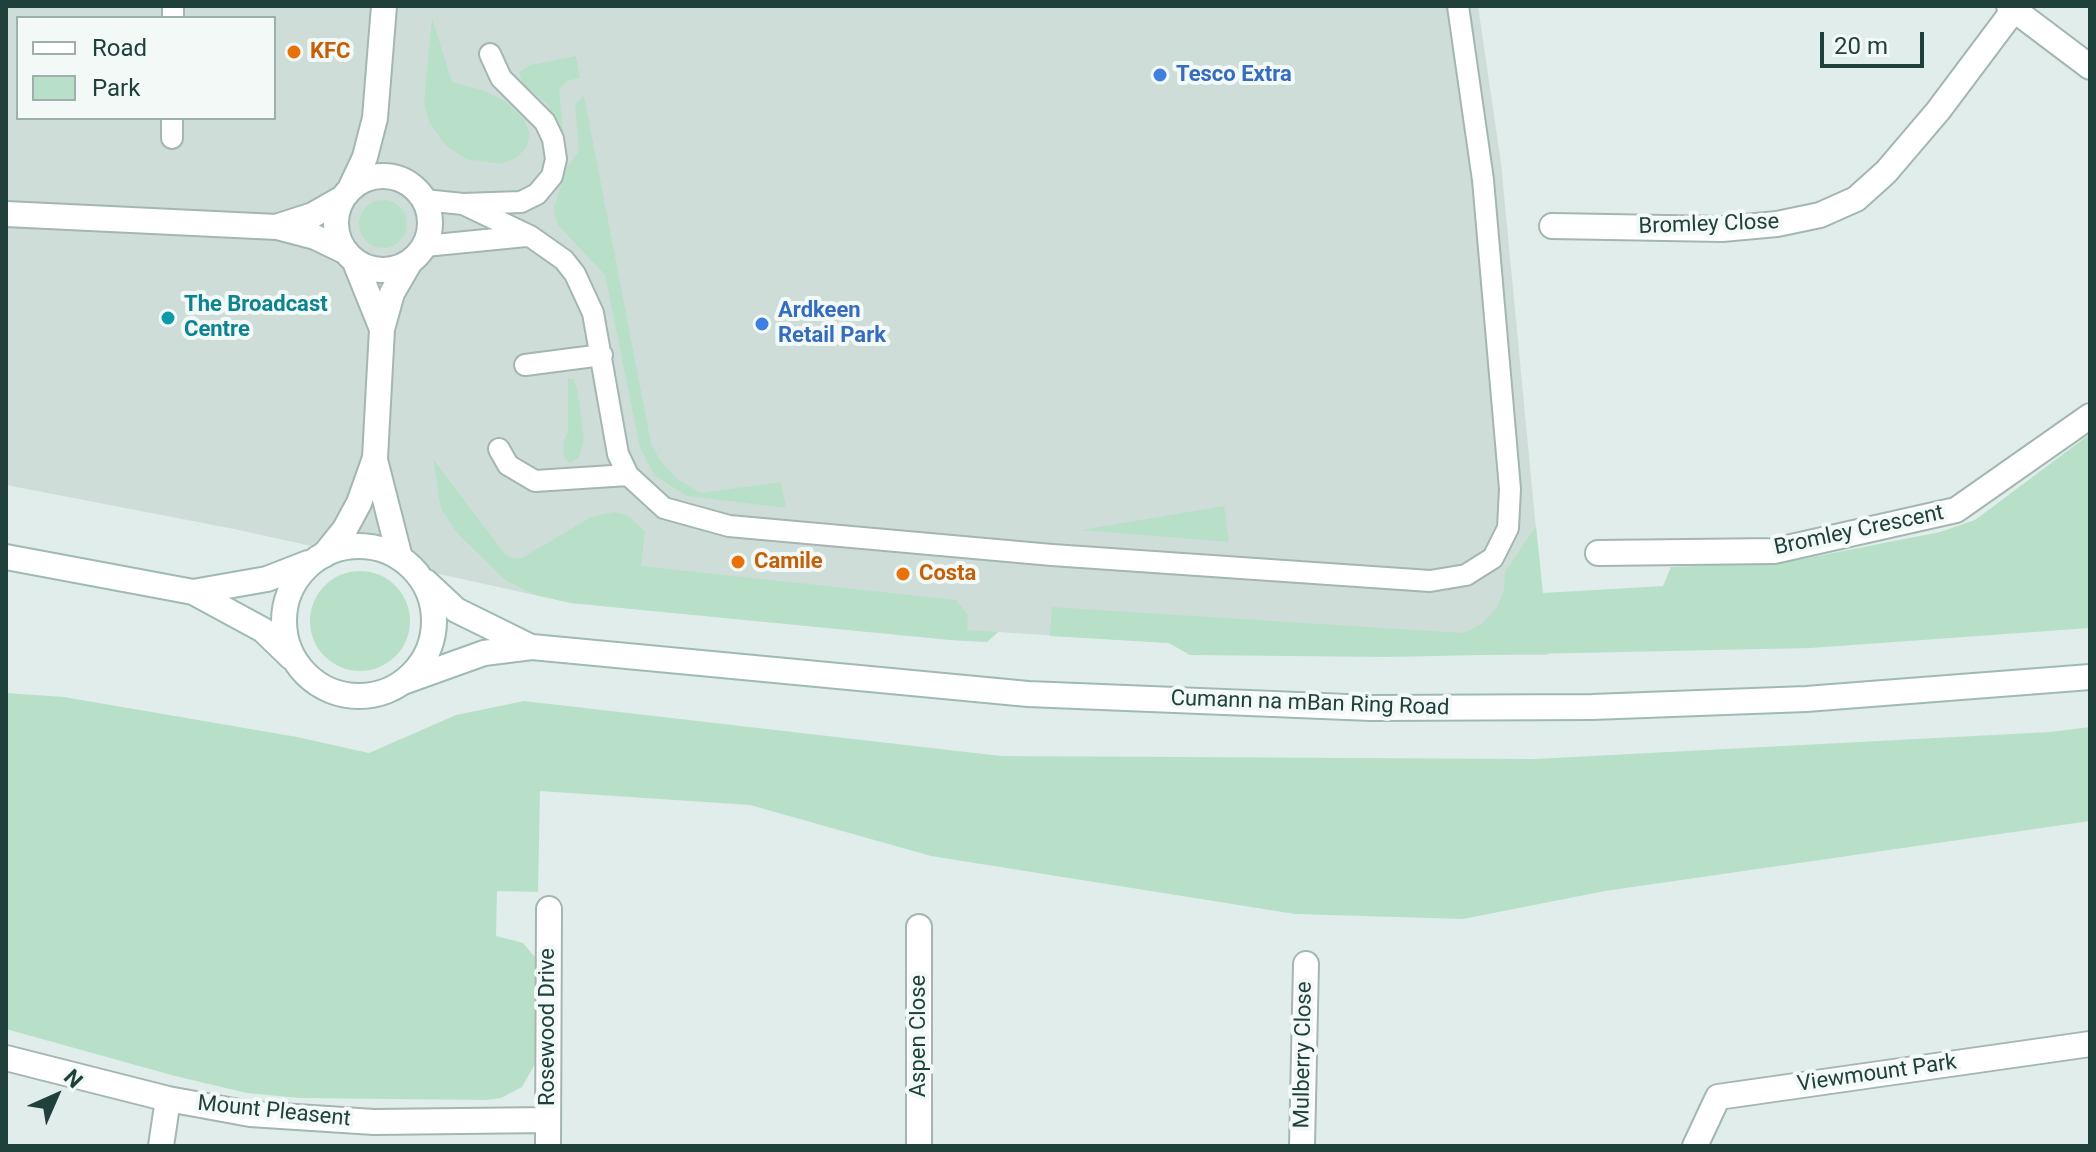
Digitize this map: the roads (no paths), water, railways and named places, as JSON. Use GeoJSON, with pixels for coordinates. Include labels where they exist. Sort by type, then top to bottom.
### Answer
{"type":"FeatureCollection","features":[{"type":"Feature","properties":{"kind":"street"},"geometry":{"type":"LineString","coordinates":[[382,329],[335,226],[346,193],[365,157],[375,118],[384,6]]}},
{"type":"Feature","properties":{"kind":"street"},"geometry":{"type":"LineString","coordinates":[[2011,8],[2090,67]]}},
{"type":"Feature","properties":{"kind":"street","name":"Bromley Close"},"geometry":{"type":"LineString","coordinates":[[1552,226],[1722,229],[1777,224],[1820,215],[1856,199],[1886,172],[1938,111],[2011,8]]}},
{"type":"Feature","properties":{"kind":"street"},"geometry":{"type":"LineString","coordinates":[[303,671],[291,653],[284,611],[290,590],[302,572],[345,529],[359,503],[375,458],[382,329],[392,293],[417,254],[430,223],[424,200],[404,181],[389,158],[375,118]]}},
{"type":"Feature","properties":{"kind":"street"},"geometry":{"type":"LineString","coordinates":[[277,227],[313,215],[376,176],[404,181]]}},
{"type":"Feature","properties":{"kind":"street"},"geometry":{"type":"LineString","coordinates":[[6,214],[277,227],[315,237],[366,268],[389,271],[417,254]]}},
{"type":"Feature","properties":{"kind":"street","name":"Bromley Crescent"},"geometry":{"type":"LineString","coordinates":[[1598,553],[1774,551],[1956,510],[2090,416]]}},
{"type":"Feature","properties":{"kind":"street"},"geometry":{"type":"LineString","coordinates":[[6,557],[193,592],[263,630],[303,671],[322,685],[343,694],[367,696],[403,682],[423,659],[433,630],[431,600],[409,566],[375,458]]}},
{"type":"Feature","properties":{"kind":"street"},"geometry":{"type":"LineString","coordinates":[[193,592],[267,579],[342,547],[362,546],[409,566]]}},
{"type":"Feature","properties":{"kind":"street","name":"Cumann na mBan Ring Road"},"geometry":{"type":"LineString","coordinates":[[409,566],[456,610],[532,647]]}},
{"type":"Feature","properties":{"kind":"street","name":"Cumann na mBan Ring Road"},"geometry":{"type":"LineString","coordinates":[[403,682],[484,653],[532,647],[1014,693],[1371,708],[1592,707],[1806,699],[2090,677]]}},
{"type":"Feature","properties":{"kind":"street","name":"Rosewood Drive"},"geometry":{"type":"LineString","coordinates":[[548,1146],[549,909]]}},
{"type":"Feature","properties":{"kind":"street","name":"Aspen Close"},"geometry":{"type":"LineString","coordinates":[[919,927],[919,1146]]}},
{"type":"Feature","properties":{"kind":"street","name":"Mulberry Close"},"geometry":{"type":"LineString","coordinates":[[1302,1146],[1306,964]]}},
{"type":"Feature","properties":{"kind":"street","name":"Viewmount Park"},"geometry":{"type":"LineString","coordinates":[[1695,1146],[1718,1097],[2090,1044]]}},
{"type":"Feature","properties":{"kind":"street","name":"Mount Pleasent"},"geometry":{"type":"LineString","coordinates":[[6,1058],[168,1099],[250,1114],[359,1121],[548,1120]]}},
{"type":"Feature","properties":{"kind":"street"},"geometry":{"type":"LineString","coordinates":[[161,1146],[168,1099]]}},
{"type":"Feature","properties":{"kind":"lane"},"geometry":{"type":"LineString","coordinates":[[463,204],[530,236],[564,260],[575,274],[593,313],[618,454],[628,475],[664,508],[729,526],[1052,555],[1414,580],[1466,575],[1493,558],[1508,528],[1510,489],[1483,180],[1458,6]]}},
{"type":"Feature","properties":{"kind":"lane"},"geometry":{"type":"LineString","coordinates":[[424,200],[463,204],[512,203],[529,199],[552,176],[556,159],[553,139],[545,122],[501,78],[490,54]]}},
{"type":"Feature","properties":{"kind":"lane"},"geometry":{"type":"LineString","coordinates":[[417,254],[530,236]]}},
{"type":"Feature","properties":{"kind":"lane"},"geometry":{"type":"LineString","coordinates":[[525,365],[602,355]]}},
{"type":"Feature","properties":{"kind":"lane"},"geometry":{"type":"LineString","coordinates":[[499,449],[508,465],[535,481],[628,475]]}},
{"type":"Feature","properties":{"kind":"place","name":"KFC"},"geometry":{"type":"Point","coordinates":[294,52]}},
{"type":"Feature","properties":{"kind":"place","name":"Tesco Extra"},"geometry":{"type":"Point","coordinates":[1160,75]}},
{"type":"Feature","properties":{"kind":"place","name":"The Broadcast Centre"},"geometry":{"type":"Point","coordinates":[168,318]}},
{"type":"Feature","properties":{"kind":"place","name":"Ardkeen Retail Park"},"geometry":{"type":"Point","coordinates":[762,324]}},
{"type":"Feature","properties":{"kind":"place","name":"Camile"},"geometry":{"type":"Point","coordinates":[738,562]}},
{"type":"Feature","properties":{"kind":"place","name":"Costa"},"geometry":{"type":"Point","coordinates":[903,574]}}]}
